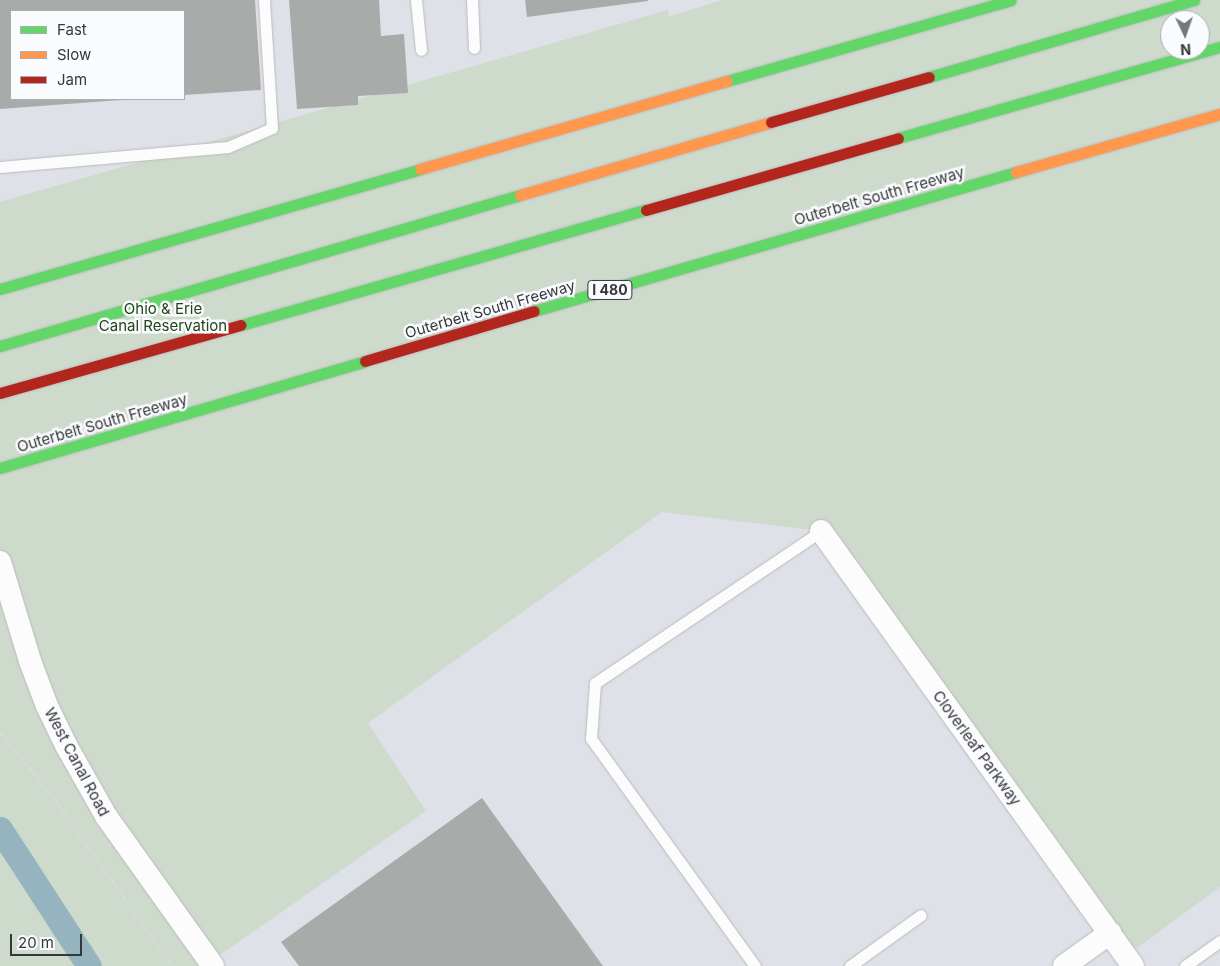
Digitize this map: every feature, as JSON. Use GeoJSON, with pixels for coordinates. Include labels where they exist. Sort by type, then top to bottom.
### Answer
{"type":"FeatureCollection","features":[{"type":"Feature","properties":{"kind":"highway"},"geometry":{"type":"LineString","coordinates":[[0,288],[1011,0]]}},
{"type":"Feature","properties":{"kind":"highway"},"geometry":{"type":"LineString","coordinates":[[0,346],[1194,0]]}},
{"type":"Feature","properties":{"kind":"highway"},"geometry":{"type":"LineString","coordinates":[[0,393],[1220,47]]}},
{"type":"Feature","properties":{"kind":"highway","name":"Outerbelt South Freeway"},"geometry":{"type":"LineString","coordinates":[[0,468],[816,229],[1220,114]]}},
{"type":"Feature","properties":{"kind":"street","name":"Cloverleaf Parkway"},"geometry":{"type":"LineString","coordinates":[[821,531],[1133,966]]}},
{"type":"Feature","properties":{"kind":"street","name":"West Canal Road"},"geometry":{"type":"LineString","coordinates":[[0,562],[30,661],[47,706],[71,755],[106,816],[213,966]]}},
{"type":"Feature","properties":{"kind":"street"},"geometry":{"type":"LineString","coordinates":[[1064,966],[1110,933]]}},
{"type":"Feature","properties":{"kind":"lane"},"geometry":{"type":"LineString","coordinates":[[0,167],[228,147],[272,128],[264,0]]}},
{"type":"Feature","properties":{"kind":"lane"},"geometry":{"type":"LineString","coordinates":[[416,0],[421,50]]}},
{"type":"Feature","properties":{"kind":"lane"},"geometry":{"type":"LineString","coordinates":[[472,0],[474,48]]}},
{"type":"Feature","properties":{"kind":"lane"},"geometry":{"type":"LineString","coordinates":[[755,966],[592,739],[595,683],[821,531]]}},
{"type":"Feature","properties":{"kind":"lane"},"geometry":{"type":"LineString","coordinates":[[850,966],[921,915]]}},
{"type":"Feature","properties":{"kind":"lane"},"geometry":{"type":"LineString","coordinates":[[1185,966],[1220,942]]}},
{"type":"Feature","properties":{"kind":"path"},"geometry":{"type":"LineString","coordinates":[[0,732],[48,790],[172,966]]}},
{"type":"Feature","properties":{"kind":"shaded area"},"geometry":{"type":"Polygon","coordinates":[[[0,0],[1011,0],[0,282],[0,0]]]}},
{"type":"Feature","properties":{"kind":"shaded area"},"geometry":{"type":"Polygon","coordinates":[[[1220,174],[1220,966],[204,966],[0,524],[1220,174]]]}},
{"type":"Feature","properties":{"kind":"green space","name":"Ohio & Erie Canal Reservation"},"geometry":{"type":"Polygon","coordinates":[[[723,0],[1220,0],[1220,887],[1126,956],[821,531],[662,512],[368,723],[426,811],[210,962],[204,966],[0,966],[0,202],[668,10],[669,16],[723,0]]]}},
{"type":"Feature","properties":{"kind":"building"},"geometry":{"type":"Polygon","coordinates":[[[0,0],[255,0],[261,90],[185,95],[185,10],[10,10],[10,100],[121,100],[0,109],[0,0]]]}},
{"type":"Feature","properties":{"kind":"building"},"geometry":{"type":"Polygon","coordinates":[[[289,0],[379,0],[381,36],[404,34],[408,93],[358,96],[358,105],[297,109],[289,0]]]}},
{"type":"Feature","properties":{"kind":"building"},"geometry":{"type":"Polygon","coordinates":[[[525,0],[648,0],[648,1],[527,17],[525,0]]]}},
{"type":"Feature","properties":{"kind":"building"},"geometry":{"type":"Polygon","coordinates":[[[482,798],[603,966],[299,966],[281,942],[482,798]]]}},
{"type":"Feature","properties":{"kind":"waterway"},"geometry":{"type":"LineString","coordinates":[[0,829],[89,966]]}},
{"type":"Feature","properties":{"kind":"traffic: fast"},"geometry":{"type":"LineString","coordinates":[[727,81],[1011,0]]}},
{"type":"Feature","properties":{"kind":"traffic: fast"},"geometry":{"type":"LineString","coordinates":[[929,77],[1194,0]]}},
{"type":"Feature","properties":{"kind":"traffic: fast"},"geometry":{"type":"LineString","coordinates":[[898,138],[1220,47]]}},
{"type":"Feature","properties":{"kind":"traffic: fast"},"geometry":{"type":"LineString","coordinates":[[0,289],[420,169]]}},
{"type":"Feature","properties":{"kind":"traffic: fast"},"geometry":{"type":"LineString","coordinates":[[534,311],[1016,172]]}},
{"type":"Feature","properties":{"kind":"traffic: fast"},"geometry":{"type":"LineString","coordinates":[[0,346],[520,195]]}},
{"type":"Feature","properties":{"kind":"traffic: fast"},"geometry":{"type":"LineString","coordinates":[[241,325],[646,210]]}},
{"type":"Feature","properties":{"kind":"traffic: fast"},"geometry":{"type":"LineString","coordinates":[[0,468],[365,361]]}},
{"type":"Feature","properties":{"kind":"traffic: slow"},"geometry":{"type":"LineString","coordinates":[[420,169],[727,81]]}},
{"type":"Feature","properties":{"kind":"traffic: slow"},"geometry":{"type":"LineString","coordinates":[[1016,172],[1220,114]]}},
{"type":"Feature","properties":{"kind":"traffic: slow"},"geometry":{"type":"LineString","coordinates":[[520,195],[771,122]]}},
{"type":"Feature","properties":{"kind":"traffic: jam"},"geometry":{"type":"LineString","coordinates":[[771,122],[929,77]]}},
{"type":"Feature","properties":{"kind":"traffic: jam"},"geometry":{"type":"LineString","coordinates":[[646,210],[898,138]]}},
{"type":"Feature","properties":{"kind":"traffic: jam"},"geometry":{"type":"LineString","coordinates":[[365,361],[534,311]]}},
{"type":"Feature","properties":{"kind":"traffic: jam"},"geometry":{"type":"LineString","coordinates":[[0,393],[241,325]]}}]}
